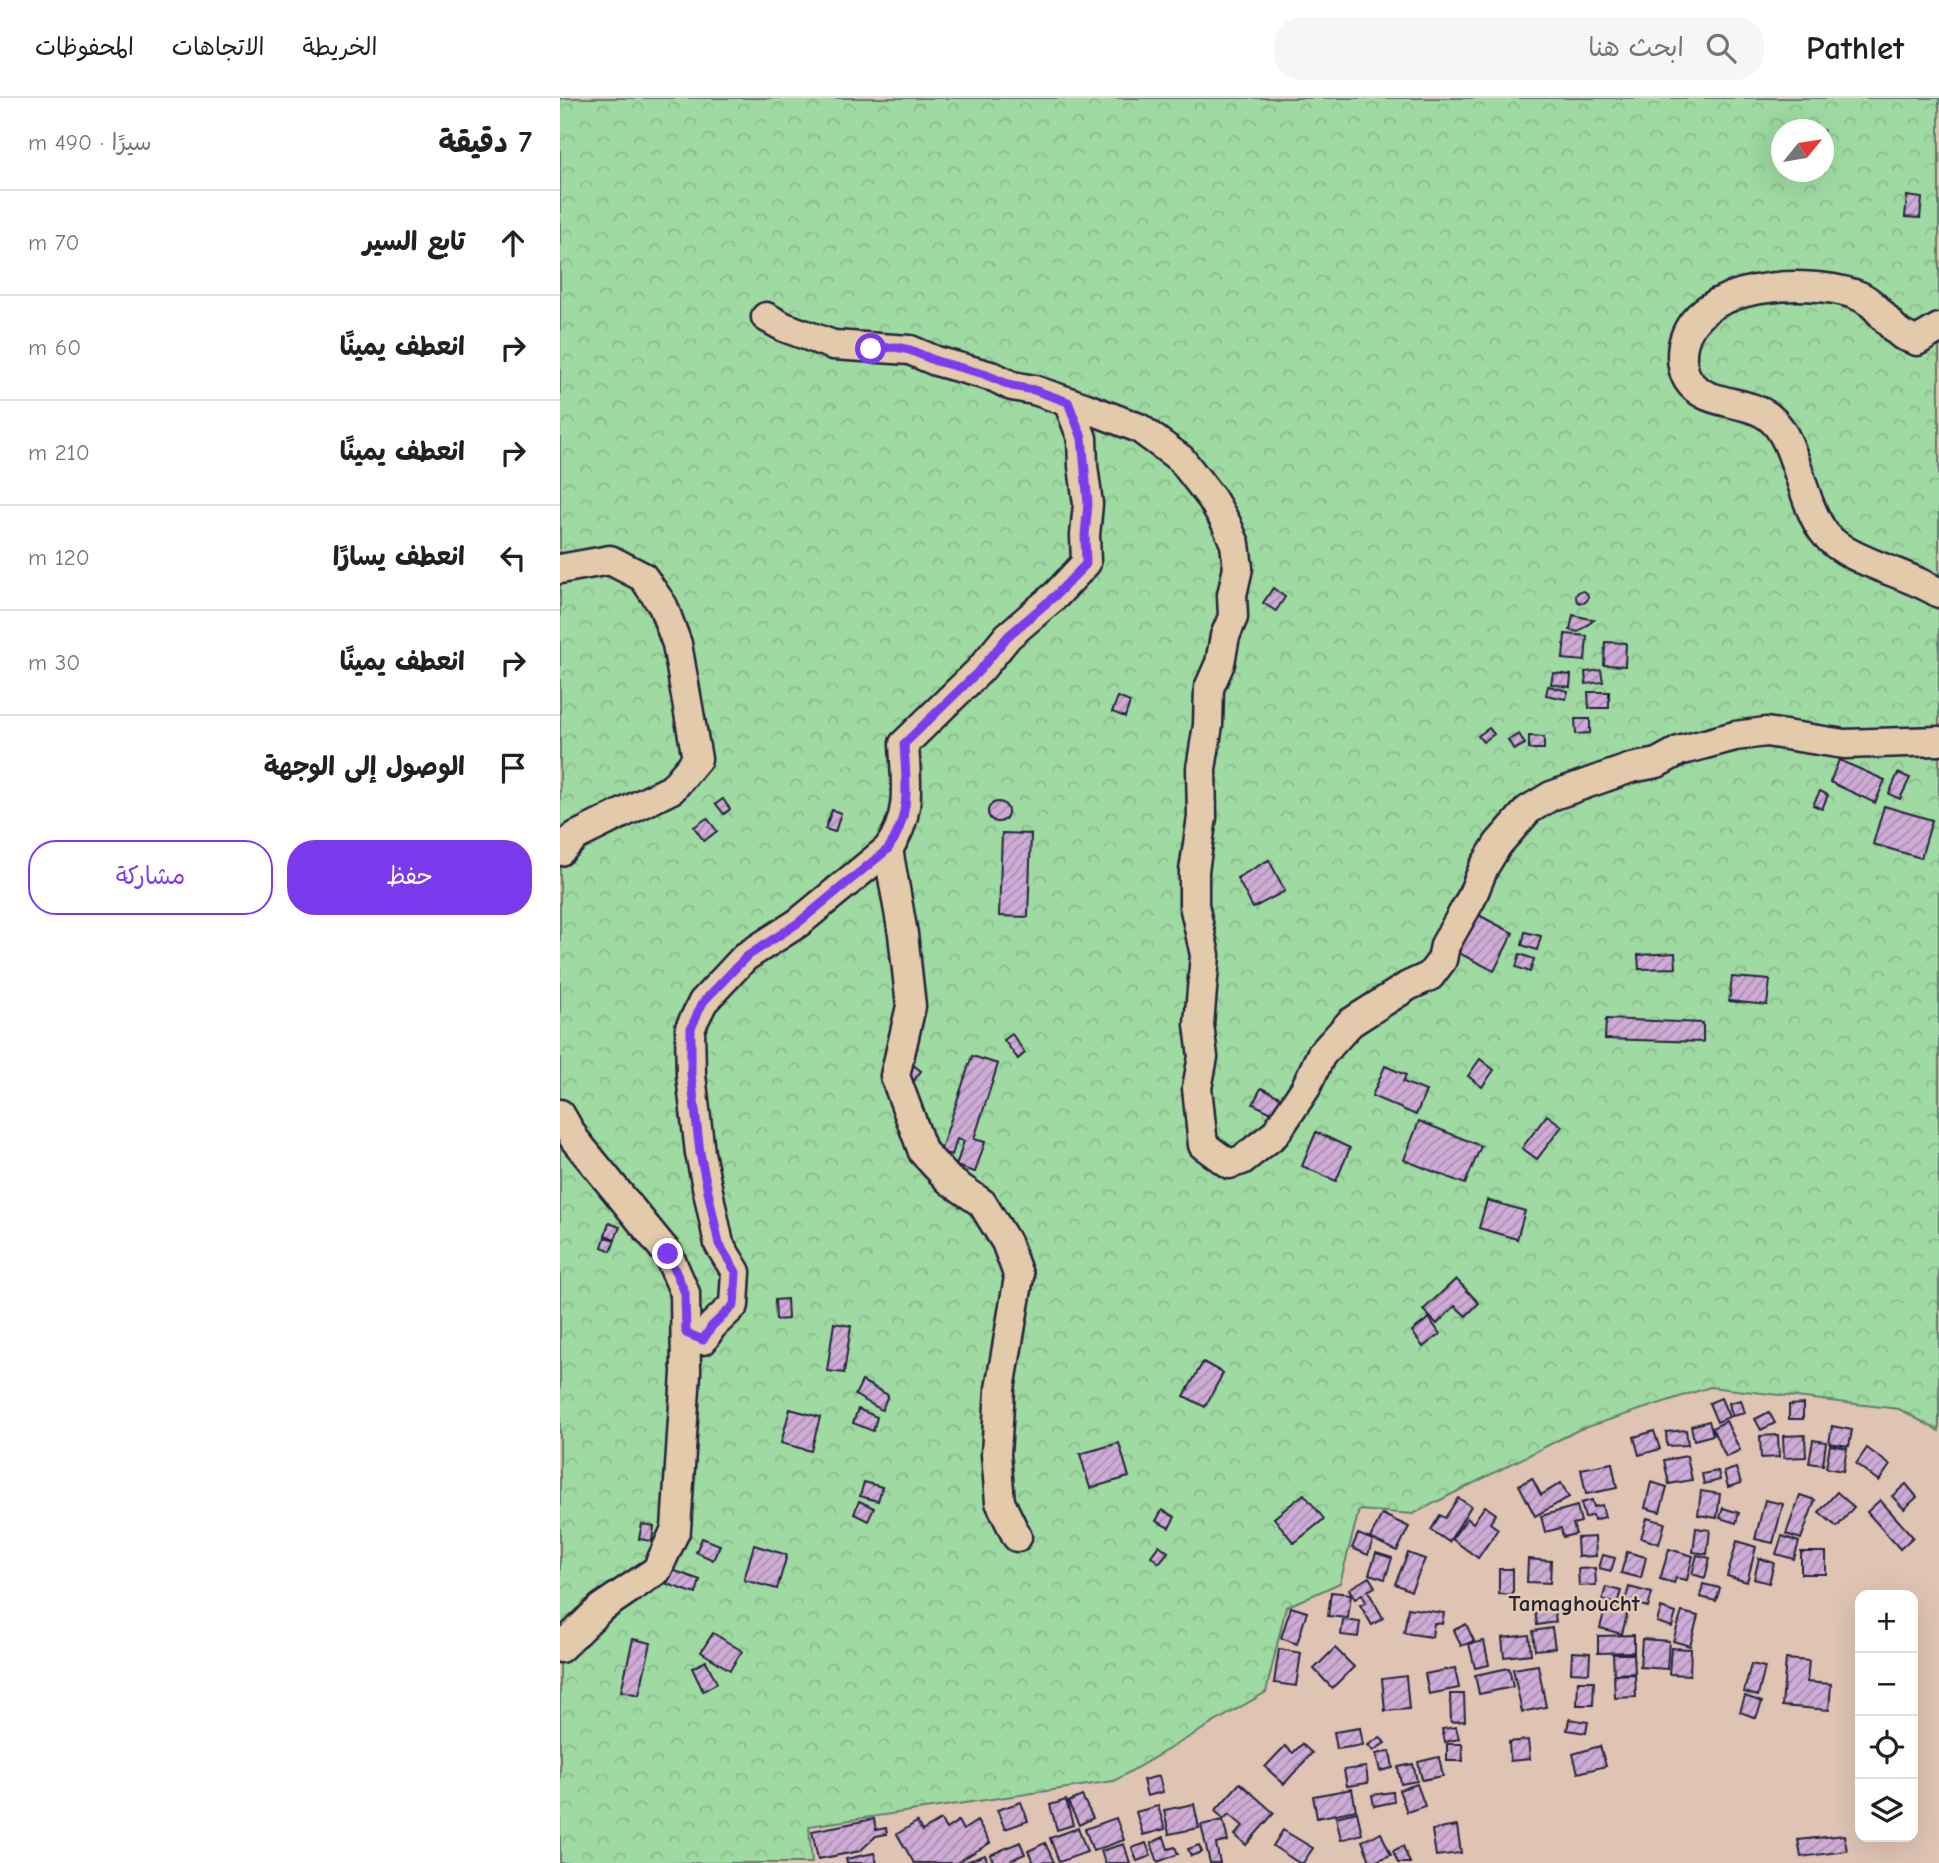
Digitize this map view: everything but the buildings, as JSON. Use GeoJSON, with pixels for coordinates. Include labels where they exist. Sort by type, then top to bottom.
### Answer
{"type":"FeatureCollection","features":[{"type":"Feature","properties":{"kind":"street"},"geometry":{"type":"LineString","coordinates":[[1939,328],[1917,341],[1901,334],[1879,309],[1857,295],[1823,286],[1761,287],[1732,297],[1694,320],[1686,332],[1681,355],[1687,378],[1697,391],[1757,410],[1770,418],[1783,434],[1812,515],[1827,537],[1844,550],[1911,578],[1939,593]]}},
{"type":"Feature","properties":{"kind":"street"},"geometry":{"type":"LineString","coordinates":[[765,317],[833,345],[910,350],[1012,386],[1034,390],[1139,428],[1181,459],[1212,499],[1226,523],[1235,544],[1238,568],[1232,595],[1234,617],[1225,636],[1220,663],[1209,688],[1208,726],[1201,769],[1202,817],[1194,905],[1205,955],[1199,1024],[1203,1057],[1197,1088],[1203,1145],[1229,1164],[1242,1160],[1275,1134],[1305,1089],[1321,1055],[1350,1023],[1408,986],[1430,976],[1442,960],[1445,945],[1471,899],[1484,867],[1499,844],[1528,810],[1550,796],[1631,768],[1657,763],[1679,751],[1755,733],[1766,732],[1844,744],[1939,741]]}},
{"type":"Feature","properties":{"kind":"street"},"geometry":{"type":"LineString","coordinates":[[686,1333],[703,1340],[712,1326],[734,1305],[736,1272],[719,1244],[700,1153],[691,1074],[691,1028],[703,1002],[746,957],[798,923],[888,849],[897,836],[907,805],[904,744],[980,670],[1008,636],[1056,595],[1086,564],[1088,504],[1082,438],[1068,402]]}},
{"type":"Feature","properties":{"kind":"street"},"geometry":{"type":"LineString","coordinates":[[560,569],[610,560],[643,577],[663,607],[677,644],[697,759],[672,789],[576,836],[560,851]]}},
{"type":"Feature","properties":{"kind":"street"},"geometry":{"type":"LineString","coordinates":[[888,849],[903,934],[911,1006],[895,1076],[923,1152],[949,1180],[982,1203],[1006,1242],[1018,1278],[1000,1389],[996,1454],[999,1502],[1017,1537]]}},
{"type":"Feature","properties":{"kind":"street"},"geometry":{"type":"LineString","coordinates":[[560,1114],[575,1140],[668,1254],[685,1293],[686,1333],[676,1529],[657,1570],[601,1608],[560,1648]]}},
{"type":"Feature","properties":{"kind":"green space"},"geometry":{"type":"Polygon","coordinates":[[[560,98],[1939,98],[1939,1431],[1899,1409],[1710,1387],[1578,1430],[1413,1514],[1359,1510],[1340,1583],[1286,1607],[1266,1692],[1114,1781],[809,1826],[812,1863],[560,1863],[560,98]]]}},
{"type":"Feature","properties":{"kind":"district","name":"Tamaghoucht"},"geometry":{"type":"Point","coordinates":[1574,1603]}},
{"type":"Feature","properties":{"kind":"route"},"geometry":{"type":"LineString","coordinates":[[668,1254],[685,1293],[686,1333],[703,1340],[712,1326],[734,1305],[736,1272],[719,1244],[700,1153],[691,1074],[691,1028],[703,1002],[746,957],[798,923],[888,849],[897,836],[907,805],[904,744],[980,670],[1008,636],[1056,595],[1086,564],[1088,504],[1082,438],[1068,402],[936,361],[910,350],[895,347],[871,349]]}}]}
